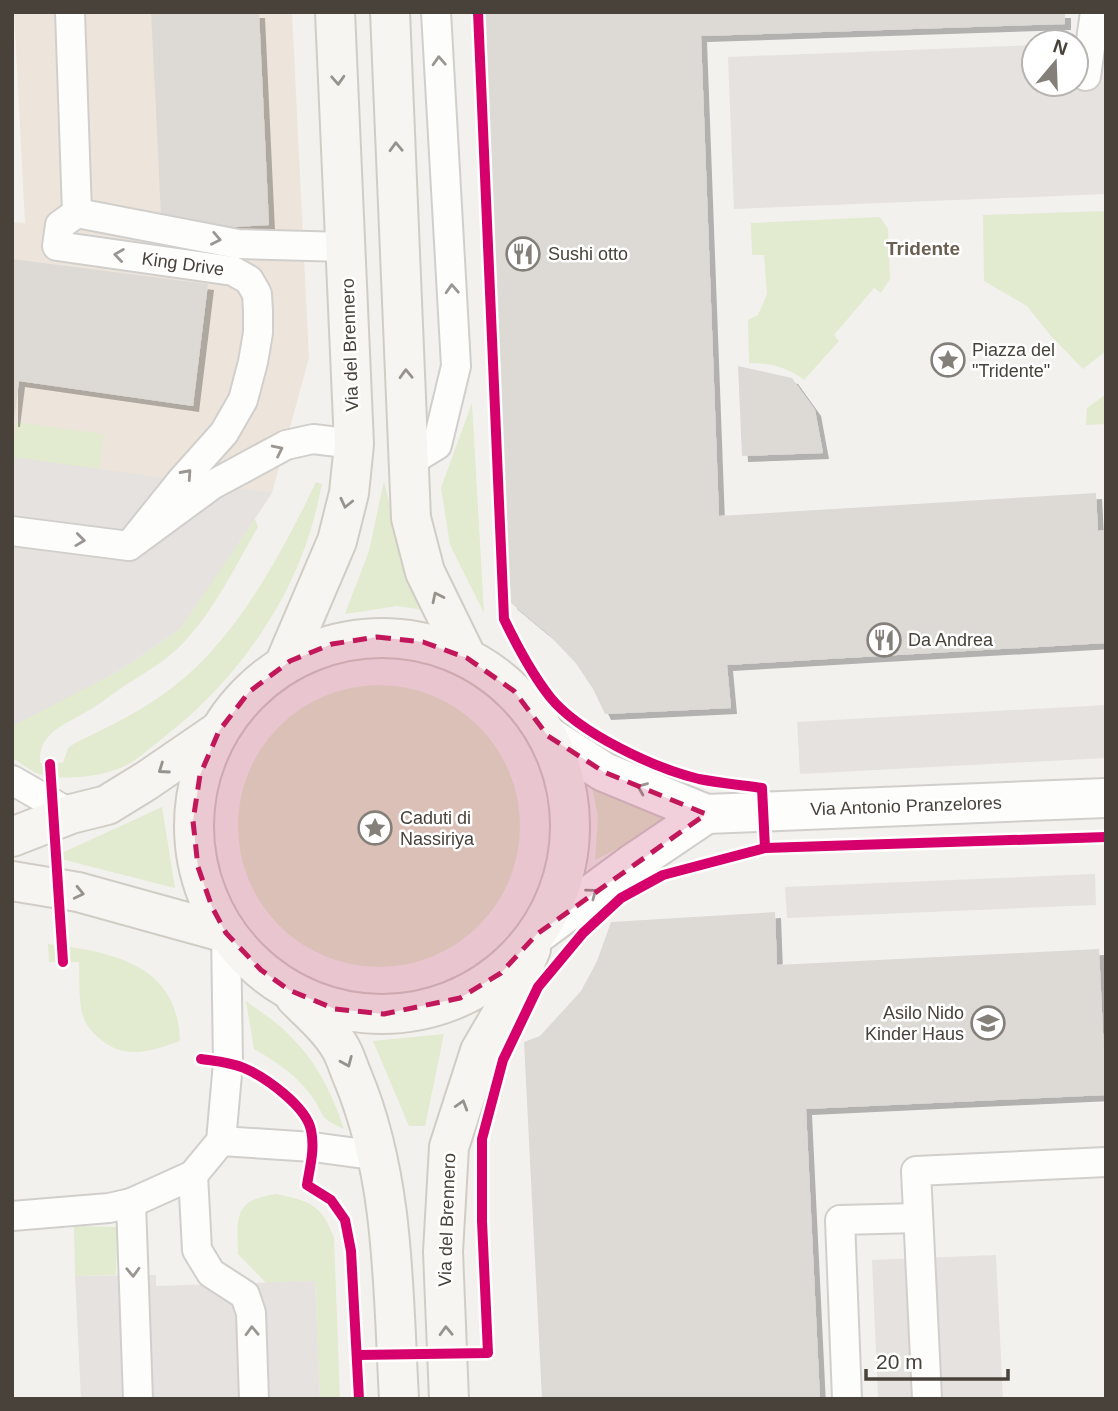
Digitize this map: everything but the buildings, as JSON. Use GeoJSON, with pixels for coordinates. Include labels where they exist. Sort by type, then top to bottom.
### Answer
{"type":"FeatureCollection","features":[{"type":"Feature","properties":{"kind":"main road","name":"Via del Brennero"},"geometry":{"type":"LineString","coordinates":[[284,665],[337,541],[349,493],[354,444],[335,12]]}},
{"type":"Feature","properties":{"kind":"main road"},"geometry":{"type":"LineString","coordinates":[[390,12],[411,518],[425,572],[467,658]]}},
{"type":"Feature","properties":{"kind":"main road"},"geometry":{"type":"LineString","coordinates":[[289,990],[335,1009],[384,1014],[418,1011],[460,998],[501,973],[537,934],[556,900],[567,863],[571,820],[565,777],[548,736],[514,691],[467,658],[424,642],[377,637],[332,644],[284,665],[249,692],[219,731],[200,775],[193,821],[198,867],[212,907],[226,933],[261,970],[289,990],[319,1020],[341,1048],[367,1112],[379,1157],[392,1260],[399,1399]]}},
{"type":"Feature","properties":{"kind":"main road"},"geometry":{"type":"LineString","coordinates":[[12,837],[71,814],[107,804],[219,731]]}},
{"type":"Feature","properties":{"kind":"main road"},"geometry":{"type":"LineString","coordinates":[[12,881],[78,892],[226,933]]}},
{"type":"Feature","properties":{"kind":"main road","name":"Via del Brennero"},"geometry":{"type":"LineString","coordinates":[[449,1399],[443,1252],[449,1147],[480,1051],[512,996],[537,934]]}},
{"type":"Feature","properties":{"kind":"street","name":"Via Antonio Pranzelores"},"geometry":{"type":"LineString","coordinates":[[548,736],[604,772],[706,814],[1106,798]]}},
{"type":"Feature","properties":{"kind":"street"},"geometry":{"type":"LineString","coordinates":[[537,934],[706,814]]}},
{"type":"Feature","properties":{"kind":"lane"},"geometry":{"type":"LineString","coordinates":[[70,12],[77,213],[237,244],[346,247]]}},
{"type":"Feature","properties":{"kind":"lane"},"geometry":{"type":"LineString","coordinates":[[409,462],[437,445],[456,366],[436,12]]}},
{"type":"Feature","properties":{"kind":"lane"},"geometry":{"type":"LineString","coordinates":[[1090,48],[1095,12]]}},
{"type":"Feature","properties":{"kind":"lane","name":"King Drive"},"geometry":{"type":"LineString","coordinates":[[77,213],[60,225],[57,246],[233,271],[249,280],[257,295],[258,333],[243,400],[224,433],[129,546]]}},
{"type":"Feature","properties":{"kind":"lane"},"geometry":{"type":"LineString","coordinates":[[12,531],[129,546],[212,485],[286,445],[313,439],[354,444]]}},
{"type":"Feature","properties":{"kind":"lane"},"geometry":{"type":"LineString","coordinates":[[12,780],[71,814]]}},
{"type":"Feature","properties":{"kind":"lane"},"geometry":{"type":"LineString","coordinates":[[12,1216],[109,1209],[131,1203],[194,1175],[221,1141],[228,1063],[226,933]]}},
{"type":"Feature","properties":{"kind":"lane"},"geometry":{"type":"LineString","coordinates":[[221,1141],[313,1147],[379,1157]]}},
{"type":"Feature","properties":{"kind":"lane"},"geometry":{"type":"LineString","coordinates":[[927,1399],[916,1171],[1106,1162]]}},
{"type":"Feature","properties":{"kind":"lane"},"geometry":{"type":"LineString","coordinates":[[194,1175],[197,1250],[211,1273],[244,1295],[251,1312],[254,1399]]}},
{"type":"Feature","properties":{"kind":"lane"},"geometry":{"type":"LineString","coordinates":[[131,1203],[138,1399]]}},
{"type":"Feature","properties":{"kind":"lane"},"geometry":{"type":"LineString","coordinates":[[847,1399],[841,1220],[918,1218]]}},
{"type":"Feature","properties":{"kind":"highlighted area"},"geometry":{"type":"Polygon","coordinates":[[[377,637],[423,642],[467,658],[514,691],[548,736],[604,772],[706,814],[537,934],[501,973],[460,998],[384,1014],[335,1009],[289,990],[261,970],[226,933],[212,907],[198,867],[193,821],[200,775],[219,731],[249,692],[290,661],[332,644],[377,637]]]}},
{"type":"Feature","properties":{"kind":"shaded area"},"geometry":{"type":"Polygon","coordinates":[[[14,12],[292,12],[309,358],[272,493],[191,616],[86,690],[12,726],[12,222],[25,223],[14,12]]]}},
{"type":"Feature","properties":{"kind":"shaded area"},"geometry":{"type":"Polygon","coordinates":[[[1090,42],[1103,42],[1106,194],[734,209],[728,57],[1020,46],[1020,98],[1090,98],[1090,42]]]}},
{"type":"Feature","properties":{"kind":"shaded area"},"geometry":{"type":"Polygon","coordinates":[[[12,457],[272,493],[180,629],[119,671],[12,726],[12,457]]]}},
{"type":"Feature","properties":{"kind":"shaded area"},"geometry":{"type":"Polygon","coordinates":[[[1106,705],[1106,758],[800,774],[797,722],[1106,705]]]}},
{"type":"Feature","properties":{"kind":"shaded area"},"geometry":{"type":"Polygon","coordinates":[[[1095,874],[1096,905],[787,918],[785,887],[1095,874]]]}},
{"type":"Feature","properties":{"kind":"shaded area"},"geometry":{"type":"Polygon","coordinates":[[[996,1255],[1003,1399],[878,1399],[872,1260],[996,1255]]]}},
{"type":"Feature","properties":{"kind":"shaded area"},"geometry":{"type":"Polygon","coordinates":[[[156,1275],[156,1286],[315,1281],[320,1399],[81,1399],[75,1276],[156,1275]]]}},
{"type":"Feature","properties":{"kind":"green space"},"geometry":{"type":"Polygon","coordinates":[[[1106,211],[1106,351],[1083,369],[1027,306],[984,281],[983,215],[1106,211]]]}},
{"type":"Feature","properties":{"kind":"green space"},"geometry":{"type":"Polygon","coordinates":[[[880,217],[888,229],[890,279],[881,293],[874,288],[834,335],[839,341],[804,380],[778,367],[749,363],[748,320],[758,315],[767,294],[764,255],[752,255],[751,223],[880,217]]]}},
{"type":"Feature","properties":{"kind":"green space"},"geometry":{"type":"Polygon","coordinates":[[[1106,394],[1106,424],[1086,425],[1087,408],[1106,394]]]}},
{"type":"Feature","properties":{"kind":"green space"},"geometry":{"type":"Polygon","coordinates":[[[472,403],[484,613],[450,545],[441,488],[472,403]]]}},
{"type":"Feature","properties":{"kind":"green space"},"geometry":{"type":"Polygon","coordinates":[[[16,422],[104,434],[99,469],[12,457],[16,422]]]}},
{"type":"Feature","properties":{"kind":"green space"},"geometry":{"type":"Polygon","coordinates":[[[384,481],[401,552],[424,610],[397,606],[345,614],[369,551],[384,481]]]}},
{"type":"Feature","properties":{"kind":"green space"},"geometry":{"type":"Polygon","coordinates":[[[316,482],[322,484],[315,515],[300,561],[279,604],[239,664],[191,715],[135,760],[104,773],[81,777],[49,776],[36,773],[12,758],[12,726],[119,671],[180,629],[255,519],[258,527],[233,571],[207,614],[186,640],[171,655],[54,731],[43,744],[40,763],[63,763],[68,748],[150,703],[196,667],[237,620],[255,593],[316,482]]]}},
{"type":"Feature","properties":{"kind":"green space"},"geometry":{"type":"Polygon","coordinates":[[[379,685],[406,688],[433,696],[457,709],[479,726],[496,748],[509,772],[517,799],[520,826],[517,853],[509,880],[496,904],[479,926],[457,943],[433,956],[406,964],[379,967],[352,964],[325,956],[301,943],[279,926],[262,904],[249,880],[241,853],[238,826],[241,799],[249,772],[262,748],[279,726],[301,709],[325,696],[352,688],[379,685]]]}},
{"type":"Feature","properties":{"kind":"green space"},"geometry":{"type":"Polygon","coordinates":[[[589,774],[696,815],[643,836],[595,860],[598,816],[589,774]]]}},
{"type":"Feature","properties":{"kind":"green space"},"geometry":{"type":"Polygon","coordinates":[[[162,807],[175,888],[53,857],[162,807]]]}},
{"type":"Feature","properties":{"kind":"green space"},"geometry":{"type":"Polygon","coordinates":[[[48,944],[117,958],[137,966],[154,978],[167,994],[176,1015],[180,1041],[149,1051],[128,1052],[118,1050],[99,1038],[83,1016],[79,962],[49,962],[48,944]]]}},
{"type":"Feature","properties":{"kind":"green space"},"geometry":{"type":"Polygon","coordinates":[[[246,1001],[282,1028],[310,1059],[330,1093],[344,1129],[326,1119],[311,1095],[292,1075],[254,1049],[246,1001]]]}},
{"type":"Feature","properties":{"kind":"green space"},"geometry":{"type":"Polygon","coordinates":[[[444,1034],[425,1126],[409,1126],[373,1041],[444,1034]]]}},
{"type":"Feature","properties":{"kind":"green space"},"geometry":{"type":"Polygon","coordinates":[[[276,1194],[313,1206],[325,1218],[334,1238],[340,1399],[320,1399],[315,1281],[266,1283],[238,1254],[241,1212],[252,1201],[276,1194]]]}},
{"type":"Feature","properties":{"kind":"green space"},"geometry":{"type":"Polygon","coordinates":[[[74,1226],[117,1227],[116,1275],[75,1276],[74,1226]]]}},
{"type":"Feature","properties":{"kind":"cycle path"},"geometry":{"type":"LineString","coordinates":[[478,12],[504,619],[525,659],[550,697],[598,736],[640,758],[681,774],[762,788],[765,848]]}},
{"type":"Feature","properties":{"kind":"cycle path"},"geometry":{"type":"LineString","coordinates":[[50,764],[63,962]]}},
{"type":"Feature","properties":{"kind":"cycle path"},"geometry":{"type":"LineString","coordinates":[[358,1355],[488,1353],[482,1221],[482,1139],[503,1060],[538,987],[583,933],[621,898],[663,875],[765,848],[1106,837]]}},
{"type":"Feature","properties":{"kind":"cycle path"},"geometry":{"type":"LineString","coordinates":[[201,1059],[233,1064],[253,1072],[284,1093],[308,1121],[312,1158],[307,1185],[331,1200],[345,1220],[351,1251],[359,1399]]}},
{"type":"Feature","properties":{"kind":"place","name":"Sushi otto"},"geometry":{"type":"Point","coordinates":[523,254]}},
{"type":"Feature","properties":{"kind":"place","name":"Piazza del \"Tridente\""},"geometry":{"type":"Point","coordinates":[948,360]}},
{"type":"Feature","properties":{"kind":"place","name":"Da Andrea"},"geometry":{"type":"Point","coordinates":[884,640]}},
{"type":"Feature","properties":{"kind":"place","name":"Caduti di Nassiriya"},"geometry":{"type":"Point","coordinates":[375,828]}},
{"type":"Feature","properties":{"kind":"place","name":"Asilo Nido Kinder Haus"},"geometry":{"type":"Point","coordinates":[988,1023]}},
{"type":"Feature","properties":{"kind":"district","name":"Tridente"},"geometry":{"type":"Point","coordinates":[923,248]}}]}
